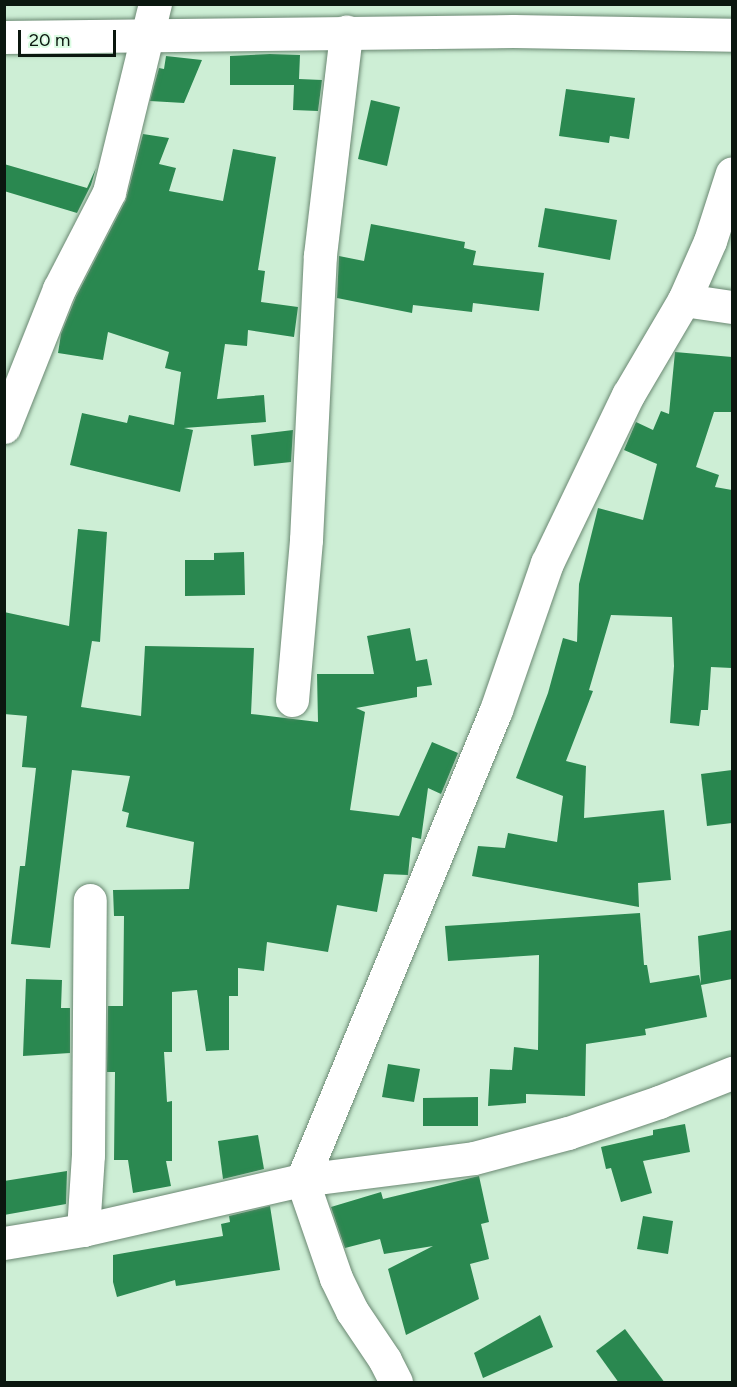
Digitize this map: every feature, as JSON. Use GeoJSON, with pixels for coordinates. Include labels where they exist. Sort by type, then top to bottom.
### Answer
{"type":"FeatureCollection","features":[{"type":"Feature","properties":{"kind":"street"},"geometry":{"type":"LineString","coordinates":[[4,427],[59,289],[109,192],[155,4]]}},
{"type":"Feature","properties":{"kind":"street"},"geometry":{"type":"LineString","coordinates":[[4,37],[346,32],[516,18],[732,35]]}},
{"type":"Feature","properties":{"kind":"street"},"geometry":{"type":"LineString","coordinates":[[292,700],[306,540],[318,277],[346,32]]}},
{"type":"Feature","properties":{"kind":"street"},"geometry":{"type":"LineString","coordinates":[[396,1383],[385,1360],[352,1311],[336,1278],[302,1180],[496,710],[547,563],[628,395],[684,300],[710,241],[732,173]]}},
{"type":"Feature","properties":{"kind":"street"},"geometry":{"type":"LineString","coordinates":[[684,300],[732,307]]}},
{"type":"Feature","properties":{"kind":"street"},"geometry":{"type":"LineString","coordinates":[[83,1230],[88,1155],[90,900]]}},
{"type":"Feature","properties":{"kind":"street"},"geometry":{"type":"LineString","coordinates":[[4,1243],[83,1230],[302,1180],[474,1158],[568,1133],[659,1102],[732,1073]]}},
{"type":"Feature","properties":{"kind":"building"},"geometry":{"type":"Polygon","coordinates":[[[300,55],[299,79],[322,80],[318,111],[293,110],[294,85],[230,85],[230,56],[300,55]]]}},
{"type":"Feature","properties":{"kind":"building"},"geometry":{"type":"Polygon","coordinates":[[[166,56],[202,60],[184,103],[150,101],[159,68],[164,69],[166,56]]]}},
{"type":"Feature","properties":{"kind":"building"},"geometry":{"type":"Polygon","coordinates":[[[566,89],[635,98],[629,139],[610,136],[609,143],[559,136],[566,89]]]}},
{"type":"Feature","properties":{"kind":"building"},"geometry":{"type":"Polygon","coordinates":[[[371,100],[400,107],[387,166],[358,159],[371,100]]]}},
{"type":"Feature","properties":{"kind":"building"},"geometry":{"type":"Polygon","coordinates":[[[143,134],[169,138],[159,164],[176,168],[169,191],[223,201],[233,149],[276,157],[258,270],[265,271],[261,302],[298,307],[294,337],[248,330],[247,346],[225,344],[217,399],[264,395],[266,422],[184,428],[193,430],[180,492],[70,465],[82,413],[127,423],[129,415],[174,425],[181,372],[165,368],[169,352],[108,332],[103,360],[58,353],[61,334],[76,297],[126,200],[143,134]]]}},
{"type":"Feature","properties":{"kind":"building"},"geometry":{"type":"Polygon","coordinates":[[[4,164],[87,188],[96,168],[91,185],[77,213],[4,191],[4,164]]]}},
{"type":"Feature","properties":{"kind":"building"},"geometry":{"type":"Polygon","coordinates":[[[545,208],[617,220],[610,260],[538,247],[545,208]]]}},
{"type":"Feature","properties":{"kind":"building"},"geometry":{"type":"Polygon","coordinates":[[[371,224],[465,242],[464,248],[476,251],[473,265],[544,273],[539,311],[473,303],[472,312],[413,305],[412,313],[337,298],[339,256],[364,261],[371,224]]]}},
{"type":"Feature","properties":{"kind":"building"},"geometry":{"type":"Polygon","coordinates":[[[675,352],[732,357],[732,412],[714,412],[696,467],[719,475],[715,487],[732,490],[732,668],[711,667],[708,710],[701,710],[699,726],[670,723],[674,666],[672,617],[611,615],[589,690],[593,691],[566,761],[586,766],[584,818],[664,810],[671,880],[638,883],[639,907],[472,876],[478,846],[505,848],[508,833],[557,842],[563,796],[516,778],[548,693],[563,638],[577,642],[579,584],[598,508],[643,520],[657,464],[624,450],[636,422],[653,430],[661,411],[669,414],[675,352]]]}},
{"type":"Feature","properties":{"kind":"building"},"geometry":{"type":"Polygon","coordinates":[[[293,430],[291,462],[254,466],[251,435],[293,430]]]}},
{"type":"Feature","properties":{"kind":"building"},"geometry":{"type":"Polygon","coordinates":[[[78,529],[107,532],[100,642],[92,641],[81,707],[141,716],[145,646],[254,648],[251,714],[318,722],[317,674],[374,674],[367,636],[410,628],[416,661],[427,659],[432,685],[417,687],[417,697],[356,708],[365,712],[350,810],[399,816],[432,742],[458,753],[441,794],[428,788],[421,839],[412,837],[408,875],[384,874],[377,912],[337,905],[328,952],[267,942],[264,971],[238,968],[238,996],[229,996],[229,1050],[206,1051],[197,990],[172,992],[172,1052],[164,1052],[167,1102],[172,1101],[172,1161],[166,1161],[171,1186],[133,1193],[128,1160],[114,1160],[115,1072],[107,1072],[108,1006],[123,1006],[124,916],[114,916],[113,890],[189,889],[194,842],[126,827],[129,813],[122,811],[130,776],[72,770],[50,948],[11,944],[20,866],[25,866],[36,768],[22,767],[27,716],[4,714],[4,612],[69,626],[78,529]]]}},
{"type":"Feature","properties":{"kind":"building"},"geometry":{"type":"Polygon","coordinates":[[[244,552],[245,595],[185,596],[185,560],[214,560],[214,553],[244,552]]]}},
{"type":"Feature","properties":{"kind":"building"},"geometry":{"type":"Polygon","coordinates":[[[732,770],[732,823],[707,826],[701,774],[732,770]]]}},
{"type":"Feature","properties":{"kind":"building"},"geometry":{"type":"Polygon","coordinates":[[[640,913],[644,965],[647,965],[650,983],[699,975],[701,984],[698,936],[732,930],[732,979],[701,985],[707,1017],[645,1029],[646,1035],[586,1044],[585,1096],[526,1094],[526,1103],[488,1106],[490,1069],[512,1070],[514,1047],[538,1050],[539,955],[448,961],[445,926],[640,913]]]}},
{"type":"Feature","properties":{"kind":"building"},"geometry":{"type":"Polygon","coordinates":[[[26,979],[62,980],[61,1008],[70,1008],[70,1053],[23,1056],[26,979]]]}},
{"type":"Feature","properties":{"kind":"building"},"geometry":{"type":"Polygon","coordinates":[[[388,1064],[420,1069],[414,1102],[382,1097],[388,1064]]]}},
{"type":"Feature","properties":{"kind":"building"},"geometry":{"type":"Polygon","coordinates":[[[478,1097],[478,1126],[423,1126],[423,1098],[478,1097]]]}},
{"type":"Feature","properties":{"kind":"building"},"geometry":{"type":"Polygon","coordinates":[[[685,1124],[690,1152],[643,1161],[652,1193],[621,1202],[611,1168],[606,1169],[601,1147],[653,1135],[653,1130],[685,1124]]]}},
{"type":"Feature","properties":{"kind":"building"},"geometry":{"type":"Polygon","coordinates":[[[258,1135],[264,1169],[223,1179],[218,1141],[258,1135]]]}},
{"type":"Feature","properties":{"kind":"building"},"geometry":{"type":"Polygon","coordinates":[[[67,1171],[66,1204],[4,1215],[4,1181],[67,1171]]]}},
{"type":"Feature","properties":{"kind":"building"},"geometry":{"type":"Polygon","coordinates":[[[479,1176],[489,1222],[481,1224],[489,1259],[470,1264],[479,1299],[406,1335],[388,1269],[433,1246],[384,1254],[380,1239],[345,1248],[331,1207],[381,1192],[383,1199],[479,1176]]]}},
{"type":"Feature","properties":{"kind":"building"},"geometry":{"type":"Polygon","coordinates":[[[270,1206],[280,1270],[176,1286],[175,1280],[117,1297],[113,1282],[113,1255],[223,1236],[221,1224],[230,1222],[229,1216],[270,1206]]]}},
{"type":"Feature","properties":{"kind":"building"},"geometry":{"type":"Polygon","coordinates":[[[643,1216],[673,1221],[668,1254],[637,1249],[643,1216]]]}},
{"type":"Feature","properties":{"kind":"building"},"geometry":{"type":"Polygon","coordinates":[[[540,1315],[553,1347],[483,1378],[474,1353],[540,1315]]]}},
{"type":"Feature","properties":{"kind":"building"},"geometry":{"type":"Polygon","coordinates":[[[625,1329],[665,1383],[619,1383],[596,1351],[625,1329]]]}}]}
